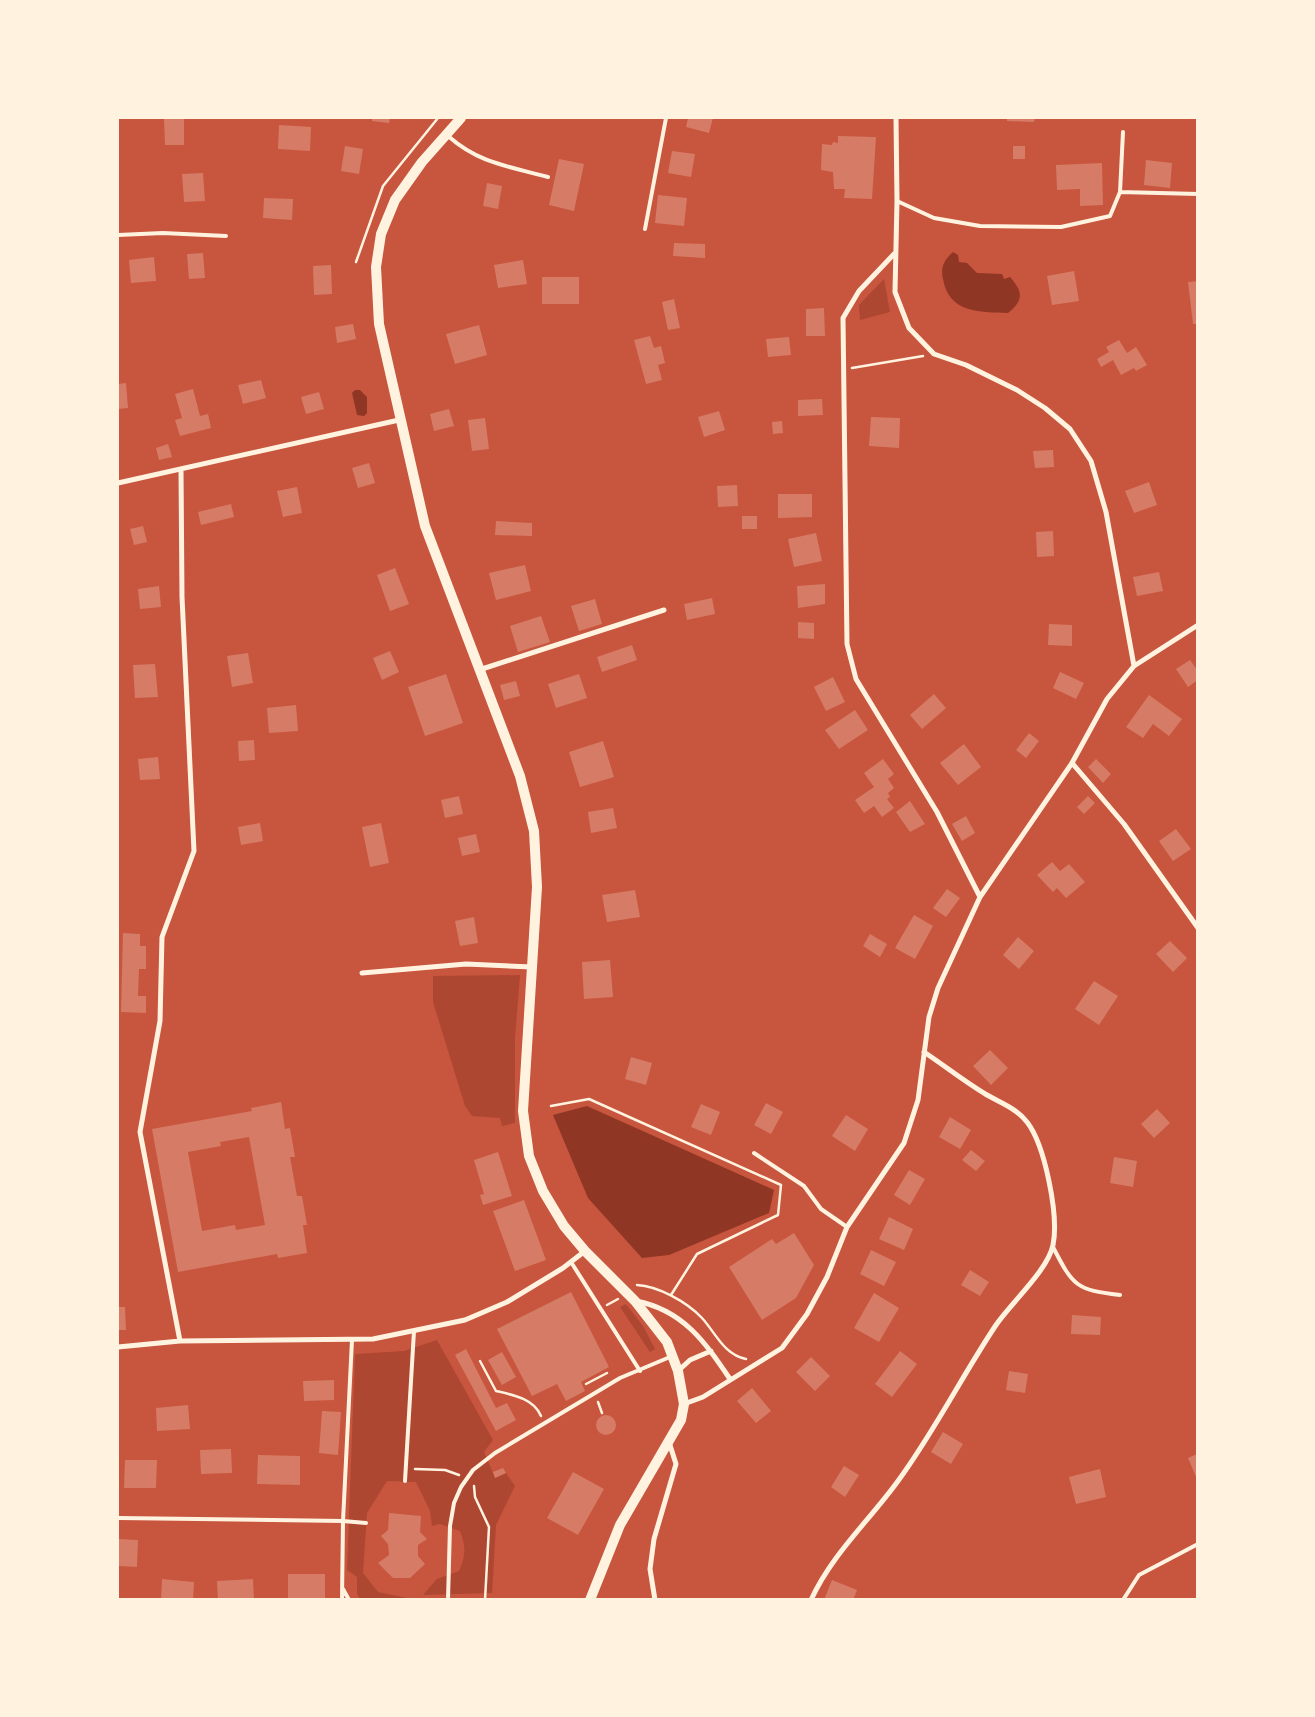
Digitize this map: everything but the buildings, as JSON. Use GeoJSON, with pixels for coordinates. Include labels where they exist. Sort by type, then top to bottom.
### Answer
{"type":"FeatureCollection","features":[{"type":"Feature","properties":{"kind":"main road"},"geometry":{"type":"LineString","coordinates":[[461,118],[422,162],[395,200],[381,234],[376,267],[376,293],[384,355],[425,526],[478,671],[520,776],[534,831],[537,887],[524,1111],[529,1156],[543,1191],[564,1226],[584,1251],[635,1301],[667,1342],[678,1371],[684,1404],[681,1420],[620,1525],[590,1600]]}},
{"type":"Feature","properties":{"kind":"street"},"geometry":{"type":"LineString","coordinates":[[896,118],[895,292],[909,328],[934,354],[966,365],[1017,390],[1045,408],[1070,429],[1091,461],[1106,512],[1134,666]]}},
{"type":"Feature","properties":{"kind":"street"},"geometry":{"type":"LineString","coordinates":[[894,254],[859,291],[843,318],[847,644],[856,679],[937,812],[980,897]]}},
{"type":"Feature","properties":{"kind":"street"},"geometry":{"type":"LineString","coordinates":[[118,483],[399,420]]}},
{"type":"Feature","properties":{"kind":"street"},"geometry":{"type":"LineString","coordinates":[[180,1341],[140,1132],[160,1021],[162,938],[194,851],[182,597],[181,470]]}},
{"type":"Feature","properties":{"kind":"street"},"geometry":{"type":"LineString","coordinates":[[478,671],[664,610]]}},
{"type":"Feature","properties":{"kind":"street"},"geometry":{"type":"LineString","coordinates":[[684,1404],[703,1397],[782,1348],[807,1314],[827,1278],[848,1227],[904,1143],[918,1100],[929,1017],[938,988],[980,897],[1072,763],[1107,699],[1134,666],[1198,625]]}},
{"type":"Feature","properties":{"kind":"street"},"geometry":{"type":"LineString","coordinates":[[1072,763],[1124,824],[1198,928]]}},
{"type":"Feature","properties":{"kind":"street"},"geometry":{"type":"LineString","coordinates":[[362,973],[466,964],[532,967]]}},
{"type":"Feature","properties":{"kind":"street"},"geometry":{"type":"LineString","coordinates":[[811,1600],[848,1540],[898,1481],[997,1323],[1037,1274],[1053,1247],[1055,1214],[1047,1174],[1028,1122],[1012,1108],[987,1095],[924,1052]]}},
{"type":"Feature","properties":{"kind":"street"},"geometry":{"type":"LineString","coordinates":[[118,1348],[180,1341],[373,1339],[466,1320],[507,1302],[571,1262],[584,1251]]}},
{"type":"Feature","properties":{"kind":"street"},"geometry":{"type":"LineString","coordinates":[[635,1301],[656,1305],[676,1316],[710,1351],[730,1379]]}},
{"type":"Feature","properties":{"kind":"street"},"geometry":{"type":"LineString","coordinates":[[678,1371],[690,1360],[710,1351]]}},
{"type":"Feature","properties":{"kind":"street"},"geometry":{"type":"LineString","coordinates":[[656,1600],[650,1569],[654,1539],[676,1464],[669,1440]]}},
{"type":"Feature","properties":{"kind":"lane"},"geometry":{"type":"LineString","coordinates":[[645,229],[666,118]]}},
{"type":"Feature","properties":{"kind":"lane"},"geometry":{"type":"LineString","coordinates":[[897,201],[934,218],[980,226],[1061,226],[1110,216],[1120,192],[1124,132]]}},
{"type":"Feature","properties":{"kind":"lane"},"geometry":{"type":"LineString","coordinates":[[446,134],[463,149],[479,159],[548,177]]}},
{"type":"Feature","properties":{"kind":"lane"},"geometry":{"type":"LineString","coordinates":[[1120,192],[1198,194]]}},
{"type":"Feature","properties":{"kind":"lane"},"geometry":{"type":"LineString","coordinates":[[118,234],[163,233],[226,236]]}},
{"type":"Feature","properties":{"kind":"lane"},"geometry":{"type":"LineString","coordinates":[[754,1154],[804,1186],[821,1209],[848,1227]]}},
{"type":"Feature","properties":{"kind":"lane"},"geometry":{"type":"LineString","coordinates":[[1053,1247],[1068,1276],[1077,1285],[1091,1292],[1120,1295]]}},
{"type":"Feature","properties":{"kind":"lane"},"geometry":{"type":"LineString","coordinates":[[571,1262],[640,1371]]}},
{"type":"Feature","properties":{"kind":"lane"},"geometry":{"type":"LineString","coordinates":[[405,1481],[414,1330]]}},
{"type":"Feature","properties":{"kind":"lane"},"geometry":{"type":"LineString","coordinates":[[342,1600],[343,1521],[352,1340]]}},
{"type":"Feature","properties":{"kind":"lane"},"geometry":{"type":"LineString","coordinates":[[448,1600],[450,1526],[454,1503],[473,1470],[495,1453],[620,1378],[672,1356]]}},
{"type":"Feature","properties":{"kind":"lane"},"geometry":{"type":"LineString","coordinates":[[118,1518],[343,1521],[366,1523]]}},
{"type":"Feature","properties":{"kind":"lane"},"geometry":{"type":"LineString","coordinates":[[1123,1600],[1140,1575],[1198,1544]]}},
{"type":"Feature","properties":{"kind":"lane"},"geometry":{"type":"LineString","coordinates":[[342,1588],[349,1600]]}},
{"type":"Feature","properties":{"kind":"path"},"geometry":{"type":"LineString","coordinates":[[844,370],[934,354]]}},
{"type":"Feature","properties":{"kind":"path"},"geometry":{"type":"LineString","coordinates":[[550,1106],[589,1099],[781,1185],[778,1215],[696,1254],[670,1296]]}},
{"type":"Feature","properties":{"kind":"path"},"geometry":{"type":"LineString","coordinates":[[637,1285],[652,1286],[670,1296],[701,1317],[720,1342],[739,1358],[759,1362]]}},
{"type":"Feature","properties":{"kind":"path"},"geometry":{"type":"LineString","coordinates":[[480,1361],[496,1391],[517,1395],[537,1407],[545,1424]]}},
{"type":"Feature","properties":{"kind":"path"},"geometry":{"type":"LineString","coordinates":[[586,1384],[608,1373]]}},
{"type":"Feature","properties":{"kind":"path"},"geometry":{"type":"LineString","coordinates":[[406,1470],[445,1470],[467,1478]]}},
{"type":"Feature","properties":{"kind":"path"},"geometry":{"type":"LineString","coordinates":[[473,1470],[475,1497],[489,1527],[485,1600]]}},
{"type":"Feature","properties":{"kind":"shaded area"},"geometry":{"type":"Polygon","coordinates":[[[953,252],[958,255],[959,262],[967,263],[977,273],[1002,274],[1004,279],[1010,277],[1019,292],[1020,296],[1017,304],[1008,313],[986,312],[967,308],[952,299],[946,290],[942,271],[946,260],[953,252]]]}},
{"type":"Feature","properties":{"kind":"shaded area"},"geometry":{"type":"Polygon","coordinates":[[[884,279],[890,312],[860,320],[859,305],[884,279]]]}},
{"type":"Feature","properties":{"kind":"shaded area"},"geometry":{"type":"Polygon","coordinates":[[[355,390],[360,390],[367,397],[367,413],[364,416],[357,415],[352,393],[355,390]]]}},
{"type":"Feature","properties":{"kind":"shaded area"},"geometry":{"type":"Polygon","coordinates":[[[520,975],[515,1038],[515,1123],[502,1126],[500,1118],[472,1116],[465,1106],[433,1002],[433,976],[520,975]]]}},
{"type":"Feature","properties":{"kind":"shaded area"},"geometry":{"type":"Polygon","coordinates":[[[587,1106],[774,1190],[769,1213],[669,1255],[642,1258],[588,1198],[553,1115],[587,1106]]]}},
{"type":"Feature","properties":{"kind":"shaded area"},"geometry":{"type":"Polygon","coordinates":[[[626,1304],[643,1326],[655,1349],[650,1352],[620,1307],[626,1304]]]}},
{"type":"Feature","properties":{"kind":"shaded area"},"geometry":{"type":"Polygon","coordinates":[[[437,1340],[493,1440],[484,1452],[495,1478],[506,1473],[515,1486],[496,1525],[492,1593],[423,1595],[437,1579],[459,1571],[464,1556],[462,1536],[460,1531],[440,1524],[432,1526],[430,1511],[416,1482],[387,1481],[367,1513],[363,1573],[378,1592],[407,1598],[360,1599],[357,1594],[357,1577],[347,1570],[355,1354],[404,1351],[437,1340]]]}}]}
